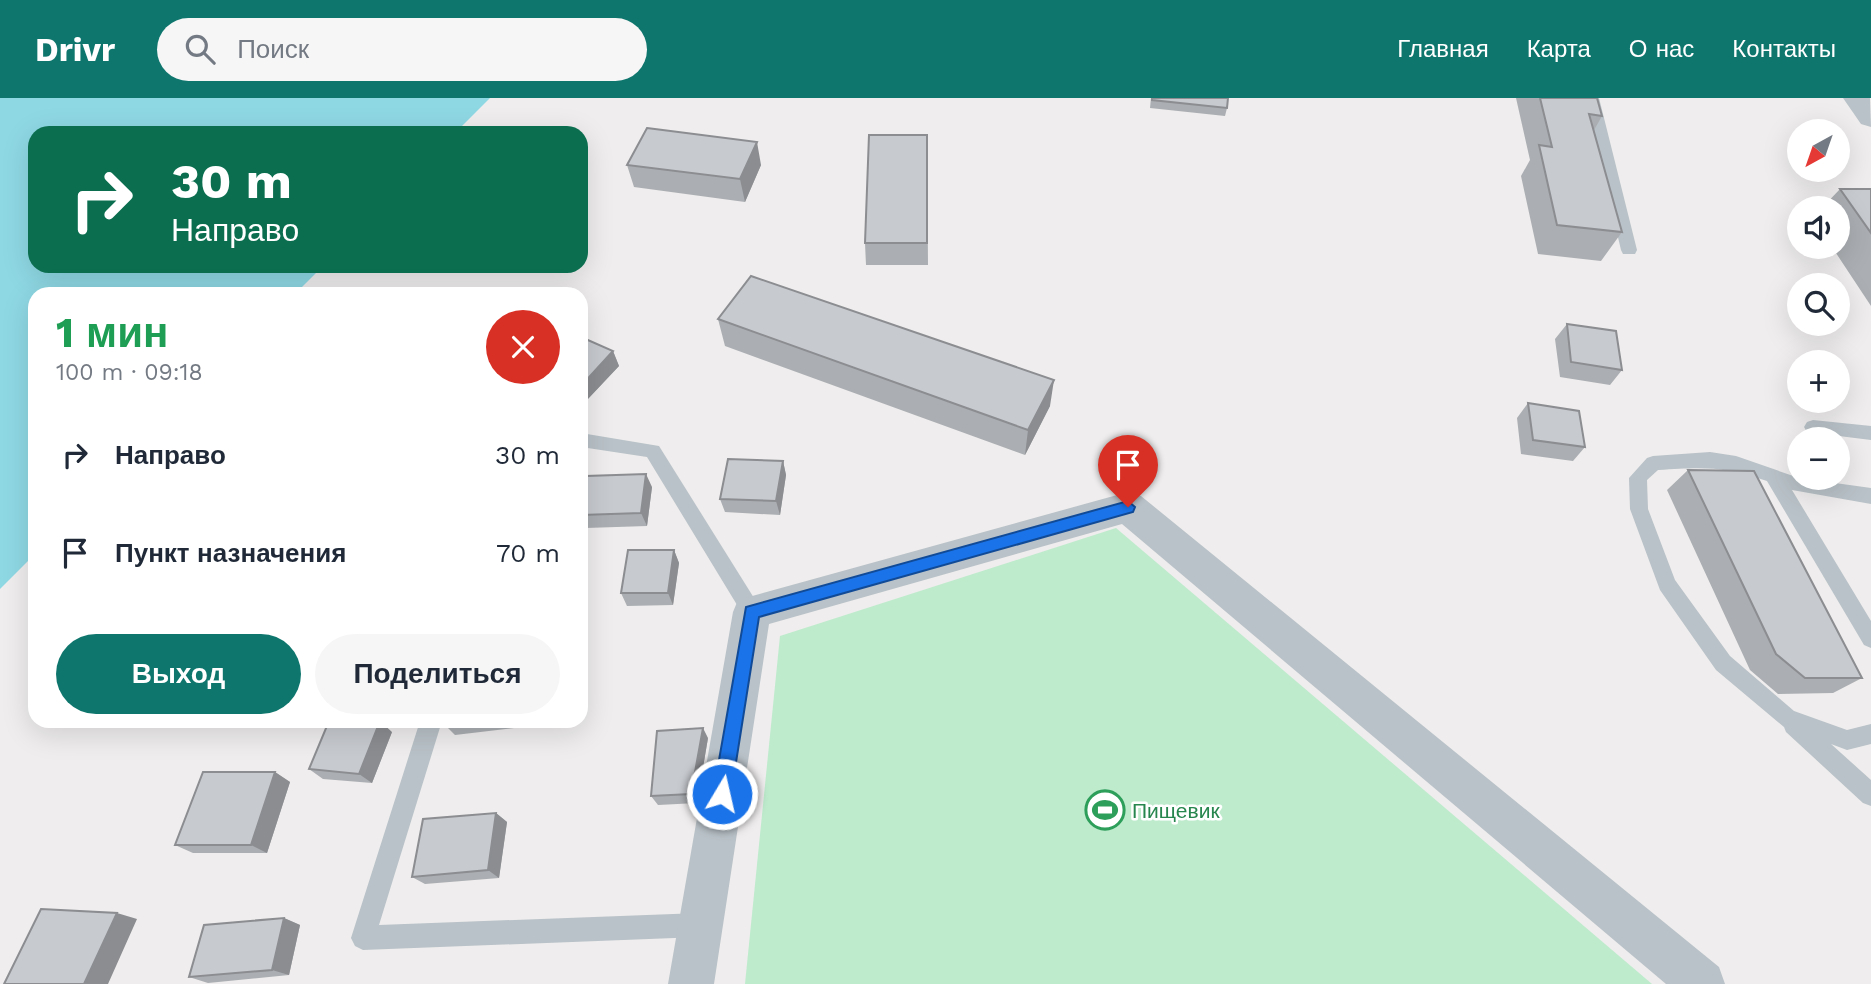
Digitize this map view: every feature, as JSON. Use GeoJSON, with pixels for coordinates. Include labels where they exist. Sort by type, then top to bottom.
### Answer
{"type":"FeatureCollection","features":[{"type":"Feature","properties":{"kind":"street"},"geometry":{"type":"LineString","coordinates":[[1856,98],[1871,118]]}},
{"type":"Feature","properties":{"kind":"street"},"geometry":{"type":"LineString","coordinates":[[691,984],[752,612],[1128,507],[1702,984]]}},
{"type":"Feature","properties":{"kind":"lane"},"geometry":{"type":"LineString","coordinates":[[1592,98],[1629,250]]}},
{"type":"Feature","properties":{"kind":"lane"},"geometry":{"type":"LineString","coordinates":[[1850,431],[1871,433]]}},
{"type":"Feature","properties":{"kind":"lane"},"geometry":{"type":"LineString","coordinates":[[588,441],[653,451],[752,612]]}},
{"type":"Feature","properties":{"kind":"lane"},"geometry":{"type":"LineString","coordinates":[[1871,496],[1803,486],[1736,463],[1710,459],[1653,463],[1638,478],[1639,509],[1667,584],[1723,663],[1871,795]]}},
{"type":"Feature","properties":{"kind":"lane"},"geometry":{"type":"LineString","coordinates":[[1774,476],[1871,639]]}},
{"type":"Feature","properties":{"kind":"lane"},"geometry":{"type":"LineString","coordinates":[[1787,718],[1847,740],[1871,734]]}},
{"type":"Feature","properties":{"kind":"lane"},"geometry":{"type":"LineString","coordinates":[[429,728],[363,938],[700,925]]}},
{"type":"Feature","properties":{"kind":"green space","name":"Пищевик"},"geometry":{"type":"Polygon","coordinates":[[[1116,528],[1652,984],[745,984],[780,636],[1116,528]]]}},
{"type":"Feature","properties":{"kind":"water"},"geometry":{"type":"Polygon","coordinates":[[[0,98],[490,98],[462,126],[28,126],[28,273],[316,273],[302,287],[28,287],[28,561],[0,589],[0,98]]]}},
{"type":"Feature","properties":{"kind":"building"},"geometry":{"type":"Polygon","coordinates":[[[1152,98],[1228,98],[1227,108],[1152,98]]]}},
{"type":"Feature","properties":{"kind":"building"},"geometry":{"type":"Polygon","coordinates":[[[1540,98],[1597,98],[1602,116],[1589,114],[1622,232],[1557,225],[1539,145],[1552,147],[1540,98]]]}},
{"type":"Feature","properties":{"kind":"building"},"geometry":{"type":"Polygon","coordinates":[[[647,128],[757,142],[740,179],[627,165],[647,128]]]}},
{"type":"Feature","properties":{"kind":"building"},"geometry":{"type":"Polygon","coordinates":[[[869,135],[927,135],[927,243],[865,243],[869,135]]]}},
{"type":"Feature","properties":{"kind":"building"},"geometry":{"type":"Polygon","coordinates":[[[1840,189],[1871,189],[1871,233],[1850,203],[1850,196],[1845,196],[1840,189]]]}},
{"type":"Feature","properties":{"kind":"building"},"geometry":{"type":"Polygon","coordinates":[[[751,276],[1054,380],[1028,430],[718,319],[751,276]]]}},
{"type":"Feature","properties":{"kind":"building"},"geometry":{"type":"Polygon","coordinates":[[[1567,324],[1616,331],[1622,370],[1571,362],[1567,324]]]}},
{"type":"Feature","properties":{"kind":"building"},"geometry":{"type":"Polygon","coordinates":[[[588,340],[613,351],[588,378],[588,340]]]}},
{"type":"Feature","properties":{"kind":"building"},"geometry":{"type":"Polygon","coordinates":[[[1528,403],[1579,411],[1585,447],[1533,440],[1528,403]]]}},
{"type":"Feature","properties":{"kind":"building"},"geometry":{"type":"Polygon","coordinates":[[[728,459],[783,461],[776,501],[720,499],[728,459]]]}},
{"type":"Feature","properties":{"kind":"building"},"geometry":{"type":"Polygon","coordinates":[[[1688,470],[1754,471],[1862,678],[1805,678],[1776,654],[1688,470]]]}},
{"type":"Feature","properties":{"kind":"building"},"geometry":{"type":"Polygon","coordinates":[[[646,474],[641,513],[588,515],[588,476],[646,474]]]}},
{"type":"Feature","properties":{"kind":"building"},"geometry":{"type":"Polygon","coordinates":[[[628,550],[674,550],[668,593],[621,593],[628,550]]]}},
{"type":"Feature","properties":{"kind":"building"},"geometry":{"type":"Polygon","coordinates":[[[326,728],[377,728],[359,774],[309,769],[326,728]]]}},
{"type":"Feature","properties":{"kind":"building"},"geometry":{"type":"Polygon","coordinates":[[[703,728],[691,794],[651,796],[657,731],[703,728]]]}},
{"type":"Feature","properties":{"kind":"building"},"geometry":{"type":"Polygon","coordinates":[[[203,772],[275,772],[251,845],[175,845],[203,772]]]}},
{"type":"Feature","properties":{"kind":"building"},"geometry":{"type":"Polygon","coordinates":[[[496,813],[488,870],[412,877],[423,819],[496,813]]]}},
{"type":"Feature","properties":{"kind":"building"},"geometry":{"type":"Polygon","coordinates":[[[41,909],[117,913],[84,984],[4,984],[41,909]]]}},
{"type":"Feature","properties":{"kind":"building"},"geometry":{"type":"Polygon","coordinates":[[[284,918],[272,970],[189,977],[204,925],[284,918]]]}},
{"type":"Feature","properties":{"kind":"place","name":"Пищевик"},"geometry":{"type":"Point","coordinates":[1105,810]}},
{"type":"Feature","properties":{"kind":"route"},"geometry":{"type":"LineString","coordinates":[[722,794],[752,612],[1128,507]]}}]}
